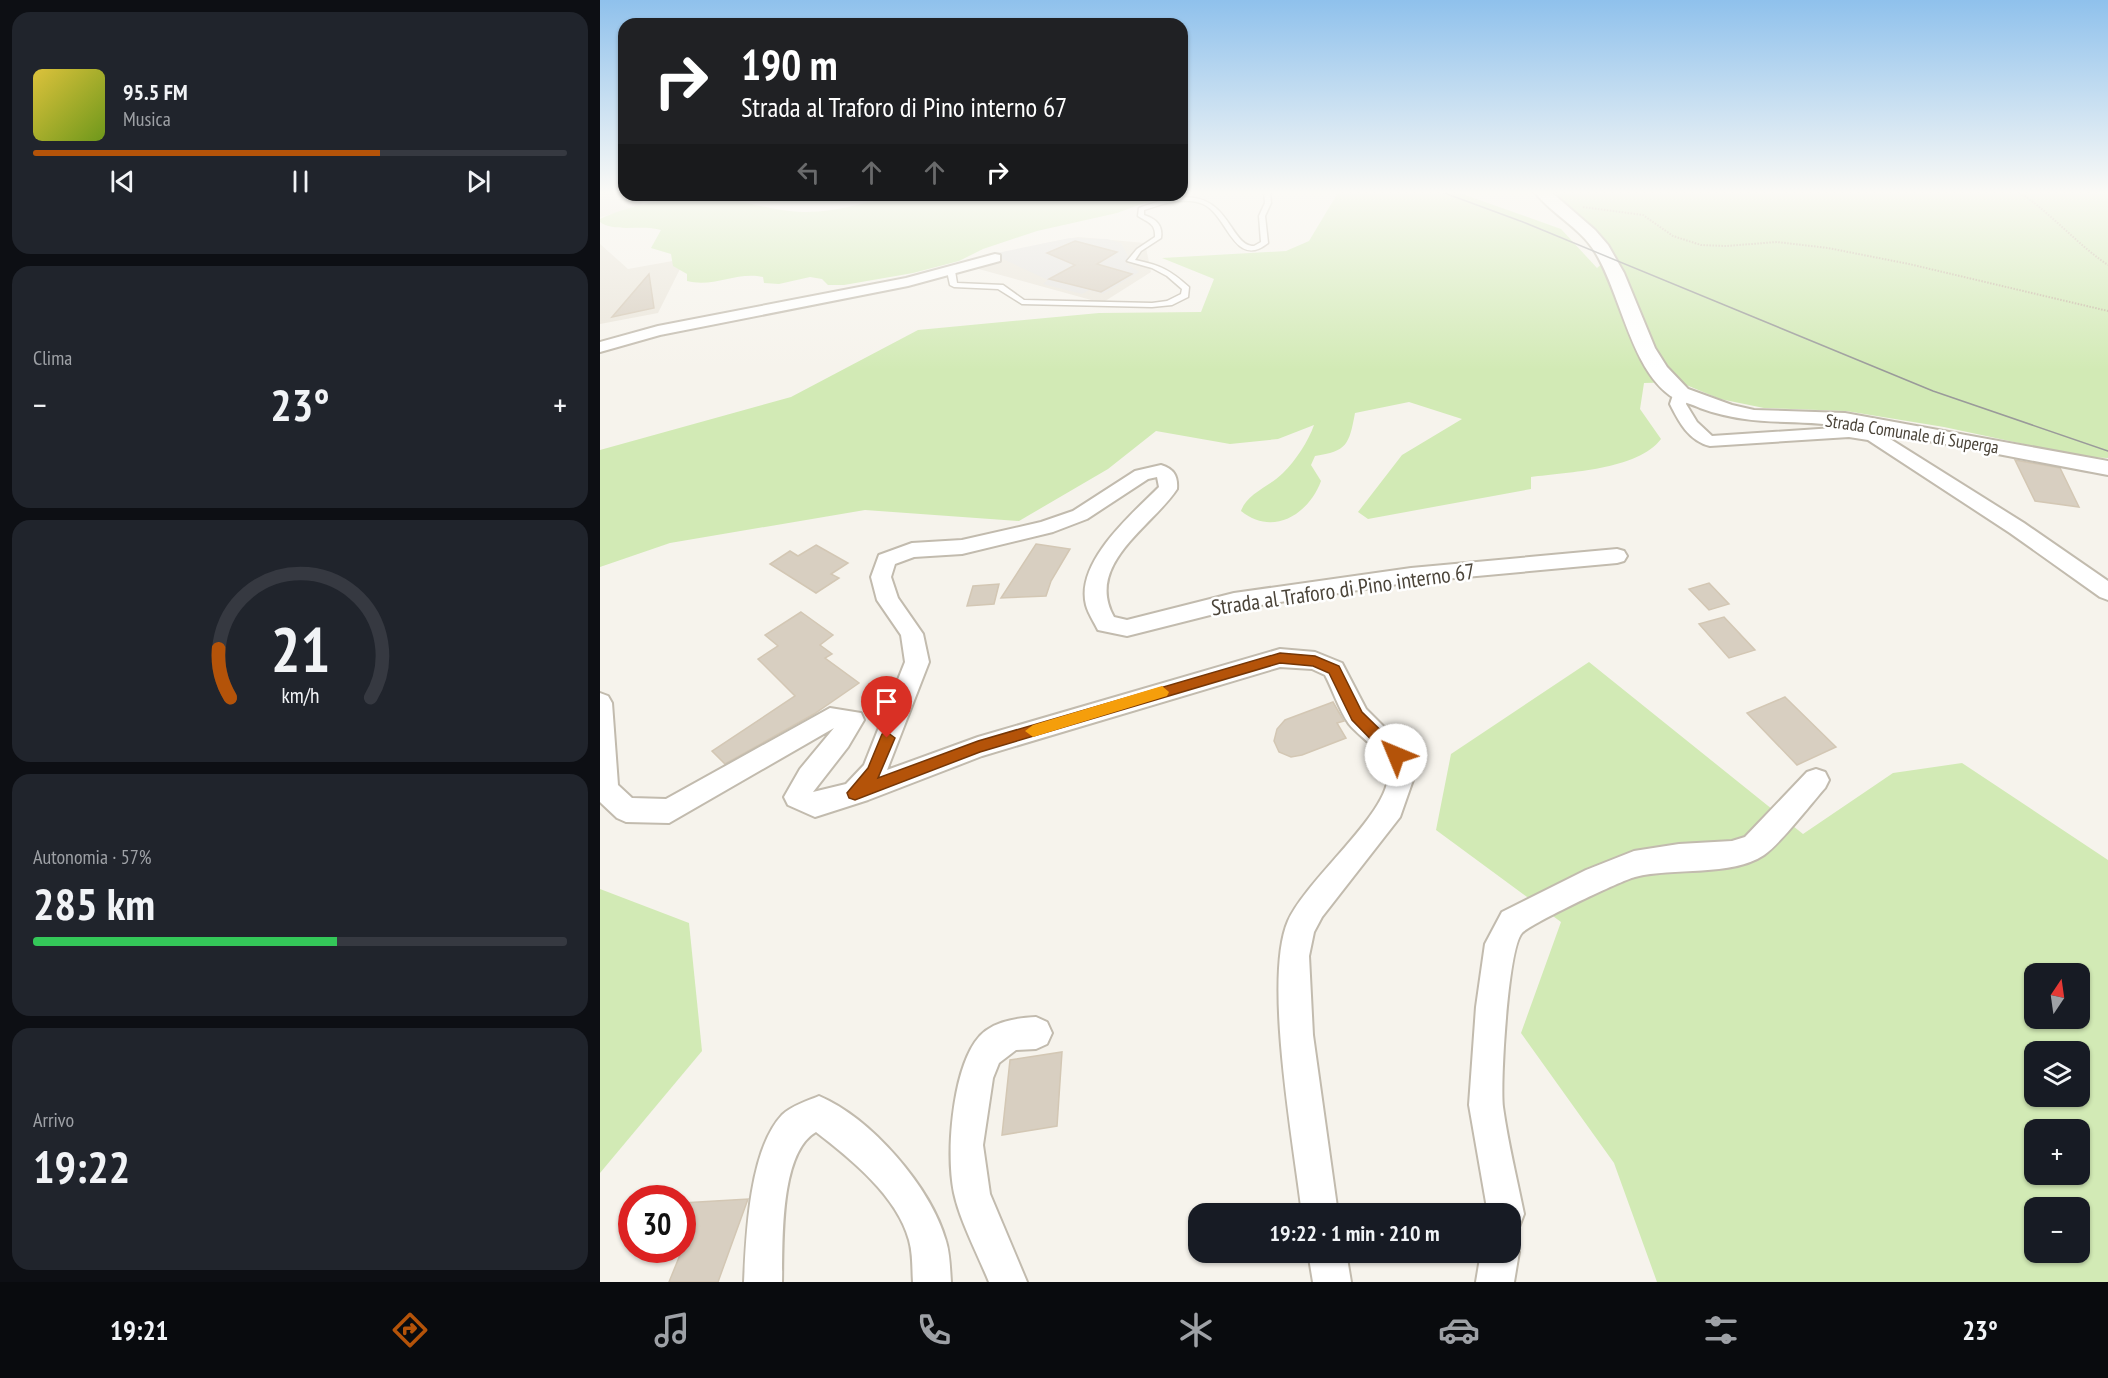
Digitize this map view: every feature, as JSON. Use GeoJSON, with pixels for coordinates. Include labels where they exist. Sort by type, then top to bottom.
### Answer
{"type":"FeatureCollection","features":[{"type":"Feature","properties":{"kind":"street","name":"Strada Comunale di Superga"},"geometry":{"type":"LineString","coordinates":[[1603,251],[1646,348],[1659,371],[1681,393],[1726,410],[1754,416],[1845,420],[2108,468]]}},
{"type":"Feature","properties":{"kind":"street"},"geometry":{"type":"LineString","coordinates":[[600,347],[658,331],[840,297],[951,271],[994,258]]}},
{"type":"Feature","properties":{"kind":"street"},"geometry":{"type":"LineString","coordinates":[[1681,393],[1678,404],[1685,417],[1702,438],[1710,441],[1849,432],[1873,436],[2017,528],[2108,592]]}},
{"type":"Feature","properties":{"kind":"street","name":"Strada al Traforo di Pino interno 67"},"geometry":{"type":"LineString","coordinates":[[855,793],[874,771],[918,662],[912,634],[888,600],[881,577],[886,560],[912,550],[962,546],[1046,527],[1080,515],[1142,475],[1161,471],[1169,478],[1168,489],[1121,538],[1100,573],[1096,603],[1106,624],[1126,628],[1234,601],[1293,592],[1411,575],[1617,556]]}},
{"type":"Feature","properties":{"kind":"street"},"geometry":{"type":"LineString","coordinates":[[600,704],[605,790],[626,810],[669,811],[830,718],[852,720],[844,736],[803,782],[797,797],[815,805],[855,793],[978,747],[1280,658],[1315,661],[1334,669],[1357,716],[1396,755],[1401,777],[1391,809],[1312,908],[1300,928],[1294,956],[1297,1035],[1319,1203]]}},
{"type":"Feature","properties":{"kind":"street"},"geometry":{"type":"LineString","coordinates":[[1504,1203],[1486,1105],[1492,1007],[1500,944],[1512,922],[1596,879],[1634,864],[1679,856],[1732,854],[1754,846],[1815,780]]}},
{"type":"Feature","properties":{"kind":"street"},"geometry":{"type":"LineString","coordinates":[[1008,1282],[972,1194],[966,1145],[976,1078],[987,1052],[1011,1034],[1036,1033]]}},
{"type":"Feature","properties":{"kind":"street"},"geometry":{"type":"LineString","coordinates":[[763,1282],[764,1227],[780,1154],[793,1128],[819,1113],[850,1136],[903,1188],[928,1240],[932,1282]]}},
{"type":"Feature","properties":{"kind":"street"},"geometry":{"type":"LineString","coordinates":[[1329,1263],[1332,1282]]}},
{"type":"Feature","properties":{"kind":"street"},"geometry":{"type":"LineString","coordinates":[[1495,1282],[1498,1263]]}},
{"type":"Feature","properties":{"kind":"lane"},"geometry":{"type":"LineString","coordinates":[[951,271],[954,285],[1000,287],[1022,302],[1129,306],[1170,303],[1185,296],[1186,289],[1170,274],[1154,266],[1131,261],[1138,251]]}},
{"type":"Feature","properties":{"kind":"path"},"geometry":{"type":"LineString","coordinates":[[1834,251],[1941,269],[2044,298],[2108,311]]}},
{"type":"Feature","properties":{"kind":"path"},"geometry":{"type":"LineString","coordinates":[[2087,251],[2108,265]]}},
{"type":"Feature","properties":{"kind":"shaded area"},"geometry":{"type":"Polygon","coordinates":[[[600,251],[608,251],[628,269],[678,260],[680,269],[658,313],[600,324],[600,251]]]}},
{"type":"Feature","properties":{"kind":"shaded area"},"geometry":{"type":"Polygon","coordinates":[[[1007,251],[1125,251],[1128,256],[1125,262],[1139,272],[1103,294],[1089,290],[1082,294],[1043,284],[1048,280],[992,254],[1007,251]]]}},
{"type":"Feature","properties":{"kind":"shaded area"},"geometry":{"type":"Polygon","coordinates":[[[1022,251],[1147,251],[1151,272],[1102,303],[975,268],[1022,251]]]}},
{"type":"Feature","properties":{"kind":"green space"},"geometry":{"type":"Polygon","coordinates":[[[660,251],[979,251],[959,261],[913,273],[844,285],[828,285],[822,279],[810,277],[779,284],[764,283],[763,277],[753,276],[697,283],[687,281],[687,274],[673,266],[671,254],[660,251]]]}},
{"type":"Feature","properties":{"kind":"green space"},"geometry":{"type":"Polygon","coordinates":[[[1286,251],[1581,251],[1597,268],[1613,254],[1610,251],[2108,251],[2108,458],[2084,457],[1944,427],[1846,411],[1764,408],[1720,399],[1679,382],[1644,383],[1640,409],[1661,439],[1636,457],[1601,468],[1531,477],[1531,489],[1368,519],[1358,512],[1402,455],[1462,419],[1409,402],[1355,413],[1351,433],[1345,445],[1334,452],[1315,456],[1311,465],[1321,481],[1308,503],[1299,512],[1277,522],[1253,519],[1241,511],[1248,499],[1283,473],[1305,444],[1314,425],[1278,439],[1230,444],[1156,431],[1108,469],[1019,521],[865,510],[670,543],[600,567],[600,450],[791,397],[918,330],[1099,313],[1201,312],[1214,279],[1162,258],[1286,251]]]}},
{"type":"Feature","properties":{"kind":"green space"},"geometry":{"type":"Polygon","coordinates":[[[1589,662],[1803,834],[1893,773],[1962,763],[2108,860],[2108,1282],[1657,1282],[1614,1163],[1521,1033],[1561,922],[1436,830],[1451,754],[1589,662]]]}},
{"type":"Feature","properties":{"kind":"green space"},"geometry":{"type":"Polygon","coordinates":[[[600,889],[689,923],[702,1051],[600,1173],[600,889]]]}},
{"type":"Feature","properties":{"kind":"building"},"geometry":{"type":"Polygon","coordinates":[[[1052,251],[1113,251],[1117,252],[1097,264],[1132,274],[1101,292],[1049,279],[1075,265],[1047,253],[1052,251]]]}},
{"type":"Feature","properties":{"kind":"building"},"geometry":{"type":"Polygon","coordinates":[[[649,274],[654,308],[612,317],[649,274]]]}},
{"type":"Feature","properties":{"kind":"building"},"geometry":{"type":"Polygon","coordinates":[[[2015,460],[2060,468],[2079,507],[2035,501],[2015,460]]]}},
{"type":"Feature","properties":{"kind":"building"},"geometry":{"type":"Polygon","coordinates":[[[1036,544],[1070,549],[1051,581],[1046,596],[1001,598],[1036,544]]]}},
{"type":"Feature","properties":{"kind":"building"},"geometry":{"type":"Polygon","coordinates":[[[816,545],[848,563],[831,574],[839,578],[816,593],[770,564],[790,551],[798,556],[816,545]]]}},
{"type":"Feature","properties":{"kind":"building"},"geometry":{"type":"Polygon","coordinates":[[[1709,583],[1729,604],[1709,610],[1689,589],[1709,583]]]}},
{"type":"Feature","properties":{"kind":"building"},"geometry":{"type":"Polygon","coordinates":[[[999,584],[994,604],[967,606],[973,586],[999,584]]]}},
{"type":"Feature","properties":{"kind":"building"},"geometry":{"type":"Polygon","coordinates":[[[801,612],[833,635],[820,645],[832,654],[825,658],[859,683],[814,714],[725,764],[712,751],[795,696],[758,659],[778,646],[765,635],[801,612]]]}},
{"type":"Feature","properties":{"kind":"building"},"geometry":{"type":"Polygon","coordinates":[[[1724,617],[1755,650],[1729,658],[1699,624],[1724,617]]]}},
{"type":"Feature","properties":{"kind":"building"},"geometry":{"type":"Polygon","coordinates":[[[1785,697],[1836,747],[1797,765],[1747,713],[1785,697]]]}},
{"type":"Feature","properties":{"kind":"building"},"geometry":{"type":"Polygon","coordinates":[[[1333,702],[1344,721],[1337,723],[1346,738],[1302,755],[1291,757],[1279,752],[1274,741],[1277,729],[1285,720],[1333,702]]]}},
{"type":"Feature","properties":{"kind":"building"},"geometry":{"type":"Polygon","coordinates":[[[1062,1052],[1057,1126],[1002,1135],[1010,1060],[1062,1052]]]}},
{"type":"Feature","properties":{"kind":"building"},"geometry":{"type":"Polygon","coordinates":[[[748,1199],[718,1282],[669,1282],[677,1263],[696,1263],[696,1202],[748,1199]]]}},
{"type":"Feature","properties":{"kind":"tram line"},"geometry":{"type":"LineString","coordinates":[[1593,251],[1933,391],[2108,451]]}},
{"type":"Feature","properties":{"kind":"slow traffic"},"geometry":{"type":"LineString","coordinates":[[1033,731],[1162,692]]}},
{"type":"Feature","properties":{"kind":"route"},"geometry":{"type":"LineString","coordinates":[[887,738],[874,771],[855,793],[978,747],[1280,658],[1315,661],[1334,669],[1357,716],[1396,755]]}}]}
